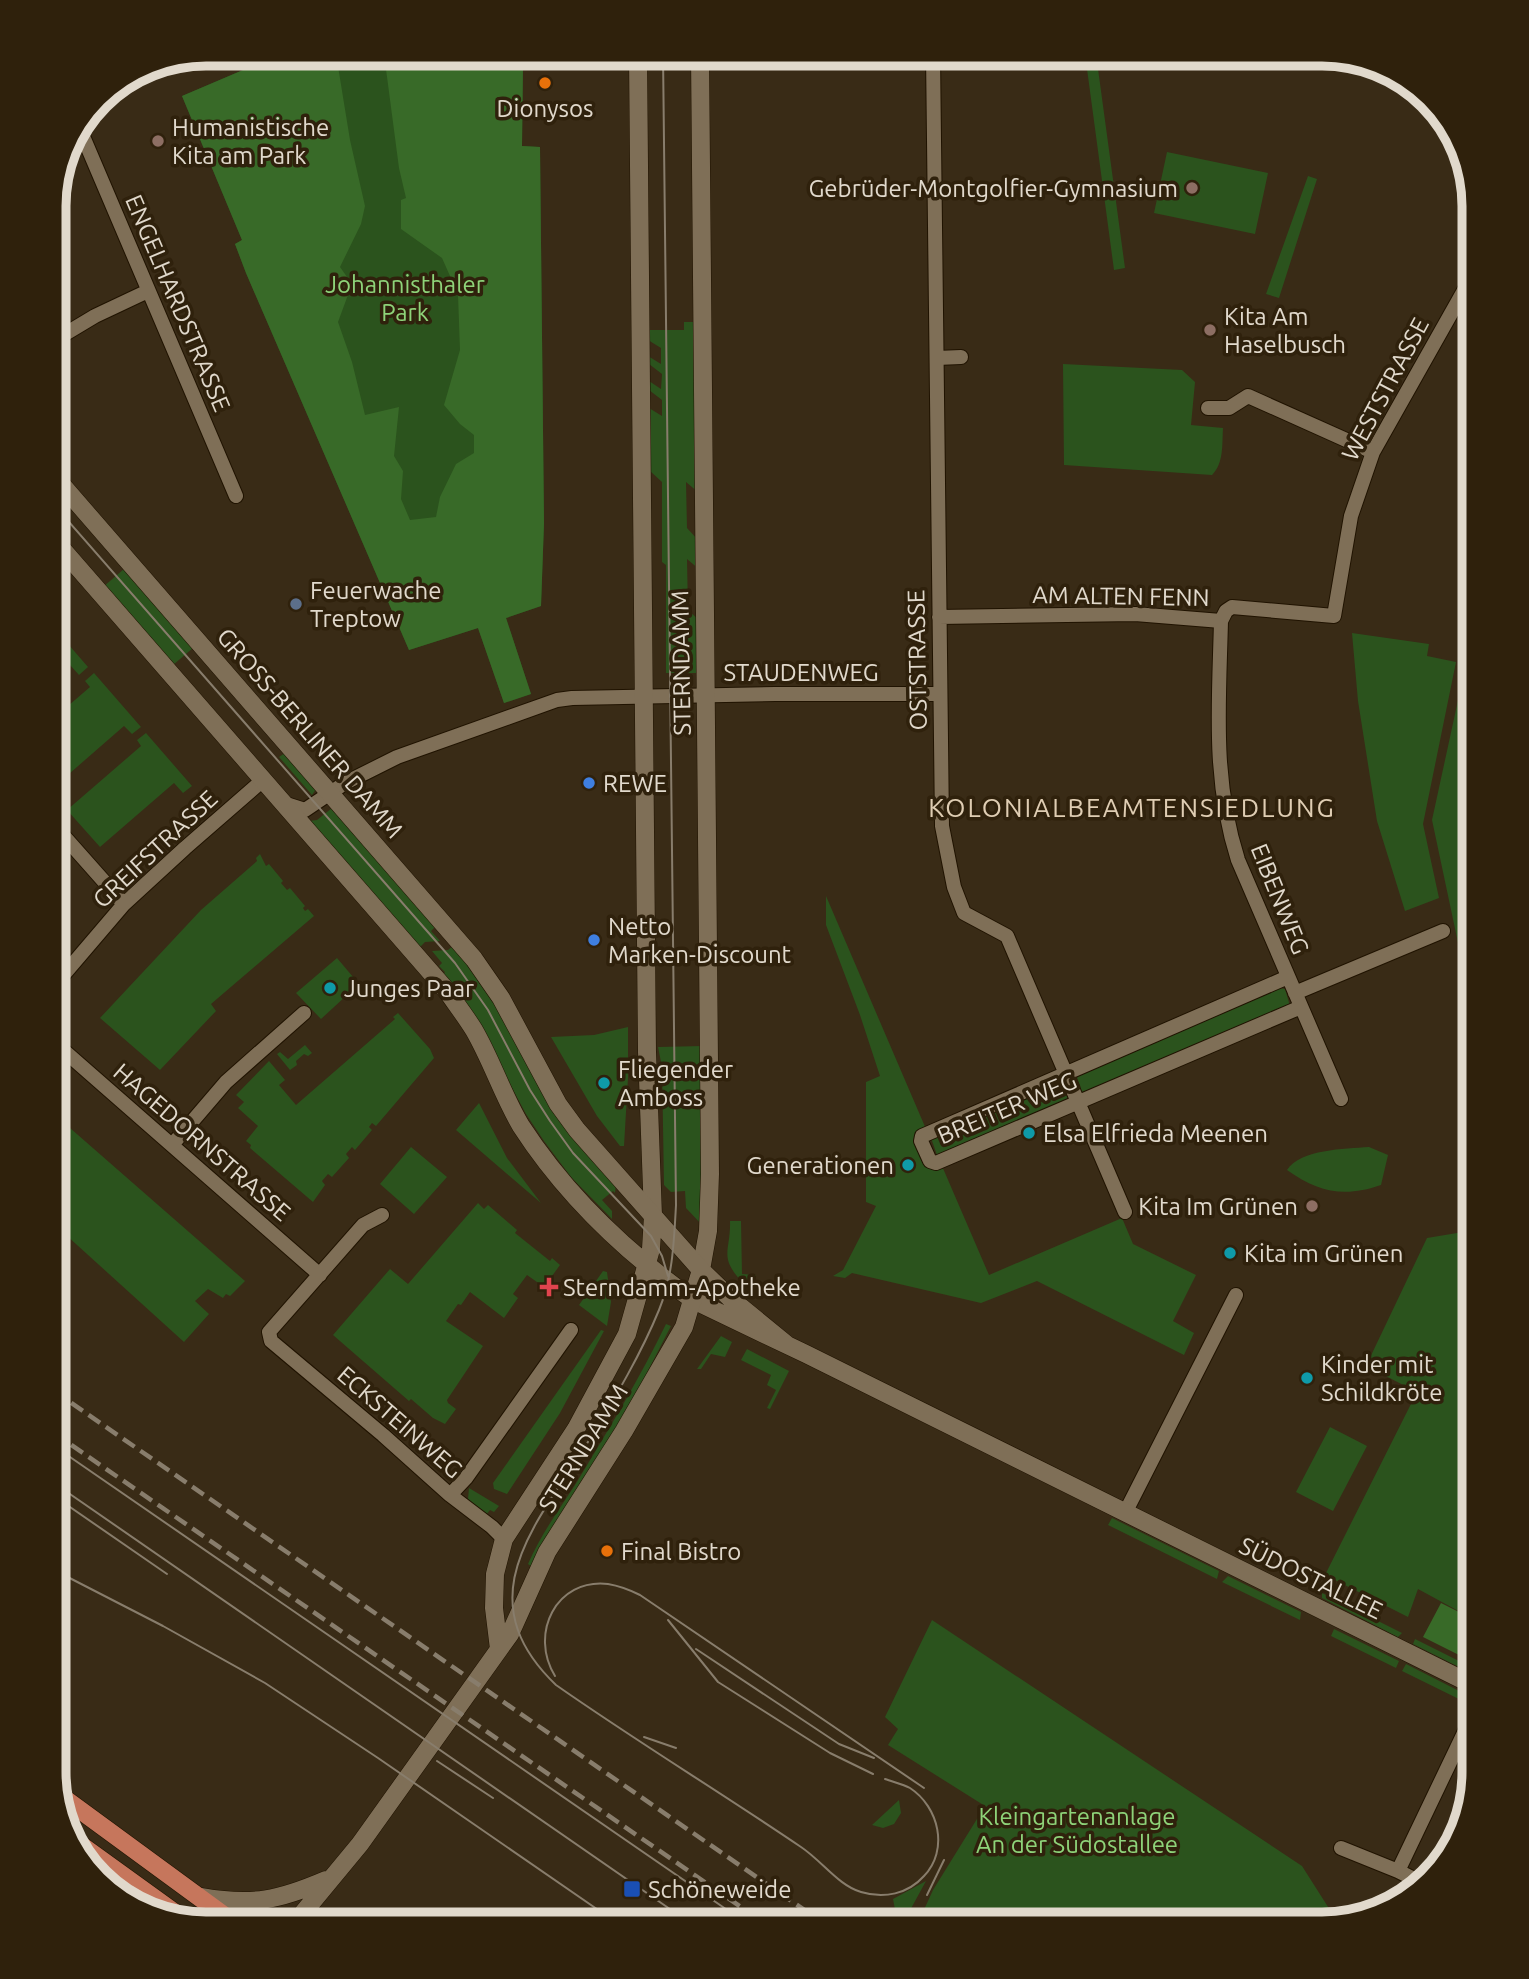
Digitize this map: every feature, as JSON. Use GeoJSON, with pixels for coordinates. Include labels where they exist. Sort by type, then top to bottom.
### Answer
{"type":"FeatureCollection","features":[{"type":"Feature","properties":{"kind":"main road","name":"STERNDAMM"},"geometry":{"type":"LineString","coordinates":[[499,1650],[494,1608],[494,1530],[576,1429],[627,1334],[651,1249],[653,1216],[647,1052],[638,67]]}},
{"type":"Feature","properties":{"kind":"main road","name":"STERNDAMM"},"geometry":{"type":"LineString","coordinates":[[303,1912],[360,1844],[516,1623],[547,1552],[624,1431],[684,1327],[701,1270],[708,1231],[710,1186],[700,67]]}},
{"type":"Feature","properties":{"kind":"main road","name":"GROSS-BERLINER DAMM"},"geometry":{"type":"LineString","coordinates":[[67,491],[474,959],[502,998],[558,1104],[591,1148],[653,1216]]}},
{"type":"Feature","properties":{"kind":"main road"},"geometry":{"type":"LineString","coordinates":[[67,555],[447,991],[474,1030],[520,1123],[546,1163],[604,1226],[648,1264]]}},
{"type":"Feature","properties":{"kind":"main road"},"geometry":{"type":"LineString","coordinates":[[653,1216],[701,1270]]}},
{"type":"Feature","properties":{"kind":"main road","name":"SÜDOSTALLEE"},"geometry":{"type":"LineString","coordinates":[[648,1264],[693,1300],[1462,1680]]}},
{"type":"Feature","properties":{"kind":"main road","name":"SÜDOSTALLEE"},"geometry":{"type":"LineString","coordinates":[[701,1270],[731,1299],[786,1344]]}},
{"type":"Feature","properties":{"kind":"main road"},"geometry":{"type":"LineString","coordinates":[[70,1802],[221,1912]]}},
{"type":"Feature","properties":{"kind":"main road"},"geometry":{"type":"LineString","coordinates":[[93,1854],[164,1906]]}},
{"type":"Feature","properties":{"kind":"main road"},"geometry":{"type":"LineString","coordinates":[[202,1897],[226,1901],[265,1901],[330,1878]]}},
{"type":"Feature","properties":{"kind":"street","name":"OSTSTRASSE"},"geometry":{"type":"LineString","coordinates":[[933,67],[942,826],[954,887],[964,912],[1007,936],[1125,1212]]}},
{"type":"Feature","properties":{"kind":"street","name":"ENGELHARDSTRASSE"},"geometry":{"type":"LineString","coordinates":[[84,139],[236,496]]}},
{"type":"Feature","properties":{"kind":"street"},"geometry":{"type":"LineString","coordinates":[[67,333],[148,291]]}},
{"type":"Feature","properties":{"kind":"street","name":"WESTSTRASSE"},"geometry":{"type":"LineString","coordinates":[[1334,616],[1351,516],[1373,452],[1462,294]]}},
{"type":"Feature","properties":{"kind":"street"},"geometry":{"type":"LineString","coordinates":[[937,358],[961,357]]}},
{"type":"Feature","properties":{"kind":"street"},"geometry":{"type":"LineString","coordinates":[[1208,408],[1229,408],[1248,396],[1373,452]]}},
{"type":"Feature","properties":{"kind":"street","name":"AM ALTEN FENN"},"geometry":{"type":"LineString","coordinates":[[939,617],[1135,614],[1221,621],[1226,611],[1232,607],[1334,616]]}},
{"type":"Feature","properties":{"kind":"street","name":"EIBENWEG"},"geometry":{"type":"LineString","coordinates":[[1221,621],[1217,734],[1227,827],[1238,860],[1340,1099]]}},
{"type":"Feature","properties":{"kind":"street","name":"STAUDENWEG"},"geometry":{"type":"LineString","coordinates":[[283,803],[305,810],[353,779],[397,757],[548,703],[572,698],[940,694]]}},
{"type":"Feature","properties":{"kind":"street","name":"GREIFSTRASSE"},"geometry":{"type":"LineString","coordinates":[[67,971],[124,904],[263,780]]}},
{"type":"Feature","properties":{"kind":"street"},"geometry":{"type":"LineString","coordinates":[[67,839],[124,904]]}},
{"type":"Feature","properties":{"kind":"street","name":"BREITER WEG"},"geometry":{"type":"LineString","coordinates":[[1288,978],[922,1136],[921,1142],[930,1161],[936,1163],[1079,1102],[1443,931]]}},
{"type":"Feature","properties":{"kind":"street"},"geometry":{"type":"LineString","coordinates":[[172,1145],[226,1082],[304,1013]]}},
{"type":"Feature","properties":{"kind":"street","name":"HAGEDORNSTRASSE"},"geometry":{"type":"LineString","coordinates":[[66,1053],[320,1275]]}},
{"type":"Feature","properties":{"kind":"street"},"geometry":{"type":"LineString","coordinates":[[320,1275],[363,1225],[382,1215]]}},
{"type":"Feature","properties":{"kind":"street","name":"ECKSTEINWEG"},"geometry":{"type":"LineString","coordinates":[[320,1275],[269,1332],[271,1342],[494,1530]]}},
{"type":"Feature","properties":{"kind":"street"},"geometry":{"type":"LineString","coordinates":[[1125,1513],[1236,1296]]}},
{"type":"Feature","properties":{"kind":"street"},"geometry":{"type":"LineString","coordinates":[[450,1495],[466,1478],[571,1330]]}},
{"type":"Feature","properties":{"kind":"street"},"geometry":{"type":"LineString","coordinates":[[1398,1871],[1462,1737]]}},
{"type":"Feature","properties":{"kind":"street"},"geometry":{"type":"LineString","coordinates":[[1341,1848],[1414,1879]]}},
{"type":"Feature","properties":{"kind":"green space","name":"Johannisthaler Park"},"geometry":{"type":"Polygon","coordinates":[[[250,67],[523,67],[522,146],[540,147],[544,523],[541,606],[506,618],[531,694],[504,703],[478,628],[409,650],[246,273],[235,244],[242,240],[182,96],[250,67]]]}},
{"type":"Feature","properties":{"kind":"green space","name":"Johannisthaler Park"},"geometry":{"type":"Polygon","coordinates":[[[250,67],[338,67],[350,140],[365,206],[361,224],[340,267],[352,284],[338,322],[352,362],[365,415],[399,407],[394,456],[403,471],[401,499],[410,520],[436,517],[440,497],[456,464],[474,453],[474,435],[460,424],[444,405],[460,350],[458,294],[442,258],[401,229],[401,200],[406,198],[399,168],[386,67],[523,67],[522,146],[540,147],[544,523],[541,606],[506,618],[531,694],[504,703],[478,628],[409,650],[246,273],[235,244],[242,240],[182,96],[250,67]]]}},
{"type":"Feature","properties":{"kind":"green space"},"geometry":{"type":"Polygon","coordinates":[[[722,67],[780,67],[780,68],[722,67]]]}},
{"type":"Feature","properties":{"kind":"green space"},"geometry":{"type":"Polygon","coordinates":[[[1087,67],[1098,67],[1125,268],[1114,270],[1087,67]]]}},
{"type":"Feature","properties":{"kind":"green space"},"geometry":{"type":"Polygon","coordinates":[[[1167,152],[1268,173],[1255,234],[1154,213],[1167,152]]]}},
{"type":"Feature","properties":{"kind":"green space"},"geometry":{"type":"Polygon","coordinates":[[[1308,176],[1317,179],[1279,298],[1266,294],[1308,176]]]}},
{"type":"Feature","properties":{"kind":"green space"},"geometry":{"type":"Polygon","coordinates":[[[684,322],[698,322],[699,493],[686,482],[687,528],[699,541],[700,570],[687,559],[688,610],[700,621],[701,673],[666,673],[666,565],[662,562],[662,482],[650,471],[649,408],[662,416],[662,400],[649,390],[649,381],[661,389],[662,374],[649,364],[648,356],[661,364],[661,348],[648,340],[648,330],[684,330],[684,322]]]}},
{"type":"Feature","properties":{"kind":"green space"},"geometry":{"type":"Polygon","coordinates":[[[1063,364],[1182,370],[1195,382],[1191,425],[1223,428],[1222,453],[1216,470],[1212,475],[1064,465],[1063,364]]]}},
{"type":"Feature","properties":{"kind":"green space"},"geometry":{"type":"Polygon","coordinates":[[[124,569],[193,648],[173,665],[103,587],[124,569]]]}},
{"type":"Feature","properties":{"kind":"green space"},"geometry":{"type":"Polygon","coordinates":[[[1352,633],[1429,644],[1427,656],[1456,662],[1423,824],[1439,898],[1405,911],[1377,821],[1358,701],[1352,633]]]}},
{"type":"Feature","properties":{"kind":"green space"},"geometry":{"type":"Polygon","coordinates":[[[67,642],[88,667],[79,675],[70,665],[67,668],[67,642]]]}},
{"type":"Feature","properties":{"kind":"green space"},"geometry":{"type":"Polygon","coordinates":[[[94,673],[141,727],[132,734],[124,726],[67,776],[67,707],[90,687],[85,681],[94,673]]]}},
{"type":"Feature","properties":{"kind":"green space"},"geometry":{"type":"Polygon","coordinates":[[[1462,682],[1462,962],[1432,820],[1462,682]]]}},
{"type":"Feature","properties":{"kind":"green space"},"geometry":{"type":"Polygon","coordinates":[[[146,733],[192,786],[183,793],[174,783],[100,847],[67,810],[141,746],[137,740],[146,733]]]}},
{"type":"Feature","properties":{"kind":"green space"},"geometry":{"type":"Polygon","coordinates":[[[285,753],[316,789],[312,795],[279,757],[285,753]]]}},
{"type":"Feature","properties":{"kind":"green space"},"geometry":{"type":"Polygon","coordinates":[[[332,808],[436,926],[431,931],[440,941],[425,942],[419,948],[309,821],[317,820],[332,808]]]}},
{"type":"Feature","properties":{"kind":"green space"},"geometry":{"type":"Polygon","coordinates":[[[260,854],[266,866],[269,864],[287,890],[290,888],[305,906],[305,911],[308,909],[314,916],[211,1004],[216,1011],[160,1070],[100,1018],[201,910],[257,861],[256,858],[260,854]]]}},
{"type":"Feature","properties":{"kind":"green space"},"geometry":{"type":"Polygon","coordinates":[[[826,896],[926,1129],[919,1133],[942,1166],[989,1275],[1122,1218],[1133,1244],[1196,1275],[1173,1321],[1194,1333],[1184,1355],[1037,1281],[981,1303],[852,1273],[845,1278],[833,1276],[843,1270],[876,1206],[866,1202],[866,1082],[880,1076],[826,925],[826,896]]]}},
{"type":"Feature","properties":{"kind":"green space"},"geometry":{"type":"Polygon","coordinates":[[[454,945],[483,981],[616,1184],[615,1193],[613,1191],[602,1200],[612,1211],[612,1219],[571,1177],[544,1141],[526,1114],[473,1015],[443,975],[445,972],[439,966],[442,963],[432,951],[448,950],[454,945]]]}},
{"type":"Feature","properties":{"kind":"green space"},"geometry":{"type":"Polygon","coordinates":[[[337,958],[359,984],[321,1019],[296,993],[337,958]]]}},
{"type":"Feature","properties":{"kind":"green space"},"geometry":{"type":"Polygon","coordinates":[[[1280,988],[1285,989],[1290,1006],[1082,1093],[1078,1075],[1280,988]]]}},
{"type":"Feature","properties":{"kind":"green space"},"geometry":{"type":"Polygon","coordinates":[[[398,1013],[430,1049],[434,1058],[376,1126],[372,1123],[369,1127],[372,1130],[355,1150],[352,1147],[346,1154],[349,1158],[332,1177],[328,1174],[322,1181],[325,1185],[313,1202],[250,1148],[251,1145],[246,1141],[258,1126],[238,1108],[244,1102],[236,1095],[269,1061],[285,1080],[279,1085],[296,1105],[395,1019],[393,1017],[398,1013]]]}},
{"type":"Feature","properties":{"kind":"green space"},"geometry":{"type":"Polygon","coordinates":[[[628,1027],[624,1146],[620,1146],[597,1116],[551,1037],[594,1035],[628,1027]]]}},
{"type":"Feature","properties":{"kind":"green space"},"geometry":{"type":"Polygon","coordinates":[[[305,1045],[312,1053],[308,1056],[304,1054],[290,1070],[277,1054],[280,1052],[288,1059],[305,1045]]]}},
{"type":"Feature","properties":{"kind":"green space"},"geometry":{"type":"Polygon","coordinates":[[[703,1046],[703,1226],[686,1208],[685,1191],[671,1192],[664,1185],[662,1067],[658,1047],[703,1046]]]}},
{"type":"Feature","properties":{"kind":"green space"},"geometry":{"type":"Polygon","coordinates":[[[1060,1083],[1068,1100],[937,1155],[931,1138],[1060,1083]]]}},
{"type":"Feature","properties":{"kind":"green space"},"geometry":{"type":"Polygon","coordinates":[[[479,1103],[507,1158],[541,1203],[456,1130],[479,1103]]]}},
{"type":"Feature","properties":{"kind":"green space"},"geometry":{"type":"Polygon","coordinates":[[[66,1125],[245,1281],[230,1296],[226,1294],[223,1298],[208,1289],[195,1301],[209,1314],[184,1342],[66,1235],[66,1125]]]}},
{"type":"Feature","properties":{"kind":"green space"},"geometry":{"type":"Polygon","coordinates":[[[411,1147],[447,1177],[414,1214],[380,1184],[411,1147]]]}},
{"type":"Feature","properties":{"kind":"green space"},"geometry":{"type":"Polygon","coordinates":[[[1369,1147],[1388,1155],[1381,1185],[1368,1189],[1332,1191],[1287,1170],[1302,1158],[1313,1154],[1369,1147]]]}},
{"type":"Feature","properties":{"kind":"green space"},"geometry":{"type":"Polygon","coordinates":[[[478,1203],[484,1209],[488,1205],[517,1230],[515,1233],[550,1261],[552,1258],[560,1265],[544,1287],[527,1275],[513,1294],[518,1298],[504,1318],[470,1292],[461,1305],[458,1304],[446,1321],[483,1346],[447,1400],[456,1409],[445,1424],[433,1418],[411,1399],[409,1401],[333,1335],[390,1269],[408,1284],[478,1203]]]}},
{"type":"Feature","properties":{"kind":"green space"},"geometry":{"type":"Polygon","coordinates":[[[730,1221],[741,1221],[742,1274],[756,1275],[756,1282],[742,1282],[730,1266],[727,1253],[730,1221]]]}},
{"type":"Feature","properties":{"kind":"green space"},"geometry":{"type":"Polygon","coordinates":[[[1462,1232],[1462,1613],[1418,1589],[1408,1617],[1325,1575],[1417,1392],[1366,1366],[1427,1238],[1462,1232]]]}},
{"type":"Feature","properties":{"kind":"green space"},"geometry":{"type":"Polygon","coordinates":[[[603,1271],[607,1272],[611,1302],[607,1326],[579,1305],[603,1271]]]}},
{"type":"Feature","properties":{"kind":"green space"},"geometry":{"type":"Polygon","coordinates":[[[666,1324],[671,1326],[634,1398],[532,1567],[528,1564],[538,1544],[622,1406],[666,1324]]]}},
{"type":"Feature","properties":{"kind":"green space"},"geometry":{"type":"Polygon","coordinates":[[[601,1330],[604,1331],[560,1413],[507,1494],[494,1489],[493,1483],[601,1330]]]}},
{"type":"Feature","properties":{"kind":"green space"},"geometry":{"type":"Polygon","coordinates":[[[721,1336],[732,1342],[725,1357],[711,1354],[701,1369],[697,1369],[721,1336]]]}},
{"type":"Feature","properties":{"kind":"green space"},"geometry":{"type":"Polygon","coordinates":[[[747,1349],[789,1371],[770,1409],[767,1408],[776,1390],[767,1385],[771,1375],[741,1360],[747,1349]]]}},
{"type":"Feature","properties":{"kind":"green space"},"geometry":{"type":"Polygon","coordinates":[[[1330,1427],[1367,1446],[1333,1511],[1296,1492],[1330,1427]]]}},
{"type":"Feature","properties":{"kind":"green space"},"geometry":{"type":"Polygon","coordinates":[[[469,1488],[499,1506],[486,1515],[468,1499],[469,1488]]]}},
{"type":"Feature","properties":{"kind":"green space"},"geometry":{"type":"Polygon","coordinates":[[[1112,1518],[1219,1571],[1217,1579],[1108,1525],[1112,1518]]]}},
{"type":"Feature","properties":{"kind":"green space"},"geometry":{"type":"Polygon","coordinates":[[[1228,1576],[1301,1612],[1300,1620],[1222,1582],[1228,1576]]]}},
{"type":"Feature","properties":{"kind":"green space"},"geometry":{"type":"Polygon","coordinates":[[[1322,1593],[1402,1633],[1398,1637],[1322,1598],[1322,1593]]]}},
{"type":"Feature","properties":{"kind":"green space"},"geometry":{"type":"Polygon","coordinates":[[[1441,1603],[1462,1614],[1462,1656],[1423,1637],[1441,1603]]]}},
{"type":"Feature","properties":{"kind":"green space","name":"Kleingartenanlage An der Südostallee"},"geometry":{"type":"Polygon","coordinates":[[[932,1620],[1302,1866],[1331,1912],[923,1912],[933,1890],[985,1806],[888,1745],[898,1729],[885,1717],[932,1620]]]}},
{"type":"Feature","properties":{"kind":"green space"},"geometry":{"type":"Polygon","coordinates":[[[1334,1629],[1399,1661],[1396,1668],[1331,1636],[1334,1629]]]}},
{"type":"Feature","properties":{"kind":"green space"},"geometry":{"type":"Polygon","coordinates":[[[1415,1639],[1462,1662],[1462,1668],[1413,1644],[1415,1639]]]}},
{"type":"Feature","properties":{"kind":"green space"},"geometry":{"type":"Polygon","coordinates":[[[1406,1664],[1462,1692],[1462,1701],[1402,1671],[1406,1664]]]}},
{"type":"Feature","properties":{"kind":"green space"},"geometry":{"type":"Polygon","coordinates":[[[899,1800],[901,1813],[894,1824],[883,1828],[872,1825],[899,1800]]]}},
{"type":"Feature","properties":{"kind":"green space"},"geometry":{"type":"Polygon","coordinates":[[[926,1881],[909,1912],[896,1912],[893,1899],[926,1881]]]}},
{"type":"Feature","properties":{"kind":"tram line"},"geometry":{"type":"LineString","coordinates":[[663,67],[676,1205],[673,1245],[664,1297],[644,1343],[610,1406],[533,1529],[520,1559],[513,1590],[515,1621],[529,1652],[556,1685],[801,1847],[845,1884],[861,1892],[878,1895],[903,1891],[918,1882],[932,1866],[938,1842],[934,1817],[920,1796],[910,1788],[885,1779]]}},
{"type":"Feature","properties":{"kind":"tram line"},"geometry":{"type":"LineString","coordinates":[[67,519],[455,963],[488,1010],[530,1090],[550,1121],[573,1153],[651,1236],[662,1256],[668,1276]]}},
{"type":"Feature","properties":{"kind":"tram line"},"geometry":{"type":"LineString","coordinates":[[66,1454],[730,1912]]}},
{"type":"Feature","properties":{"kind":"tram line"},"geometry":{"type":"LineString","coordinates":[[66,1491],[674,1912]]}},
{"type":"Feature","properties":{"kind":"tram line"},"geometry":{"type":"LineString","coordinates":[[66,1504],[167,1574]]}},
{"type":"Feature","properties":{"kind":"tram line"},"geometry":{"type":"LineString","coordinates":[[66,1576],[265,1683],[601,1912]]}},
{"type":"Feature","properties":{"kind":"tram line"},"geometry":{"type":"LineString","coordinates":[[555,1676],[545,1643],[552,1612],[562,1599],[574,1590],[590,1585],[608,1584],[621,1587],[640,1595],[924,1788]]}},
{"type":"Feature","properties":{"kind":"tram line"},"geometry":{"type":"LineString","coordinates":[[668,1620],[718,1682],[830,1753],[873,1774]]}},
{"type":"Feature","properties":{"kind":"tram line"},"geometry":{"type":"LineString","coordinates":[[696,1649],[839,1744],[874,1758]]}},
{"type":"Feature","properties":{"kind":"tram line"},"geometry":{"type":"LineString","coordinates":[[644,1737],[676,1748]]}},
{"type":"Feature","properties":{"kind":"tram line"},"geometry":{"type":"LineString","coordinates":[[437,1761],[493,1798]]}},
{"type":"Feature","properties":{"kind":"tram line"},"geometry":{"type":"LineString","coordinates":[[927,1895],[944,1860]]}},
{"type":"Feature","properties":{"kind":"railway"},"geometry":{"type":"LineString","coordinates":[[66,1399],[807,1912]]}},
{"type":"Feature","properties":{"kind":"railway"},"geometry":{"type":"LineString","coordinates":[[66,1441],[748,1912]]}},
{"type":"Feature","properties":{"kind":"place","name":"Dionysos"},"geometry":{"type":"Point","coordinates":[545,83]}},
{"type":"Feature","properties":{"kind":"place","name":"Humanistische Kita am Park"},"geometry":{"type":"Point","coordinates":[158,141]}},
{"type":"Feature","properties":{"kind":"place","name":"Gebrüder-Montgolfier-Gymnasium"},"geometry":{"type":"Point","coordinates":[1192,188]}},
{"type":"Feature","properties":{"kind":"place","name":"Kita Am Haselbusch"},"geometry":{"type":"Point","coordinates":[1210,330]}},
{"type":"Feature","properties":{"kind":"place","name":"Feuerwache Treptow"},"geometry":{"type":"Point","coordinates":[296,604]}},
{"type":"Feature","properties":{"kind":"place","name":"REWE"},"geometry":{"type":"Point","coordinates":[589,783]}},
{"type":"Feature","properties":{"kind":"place","name":"Netto Marken-Discount"},"geometry":{"type":"Point","coordinates":[594,940]}},
{"type":"Feature","properties":{"kind":"place","name":"Junges Paar"},"geometry":{"type":"Point","coordinates":[330,988]}},
{"type":"Feature","properties":{"kind":"place","name":"Fliegender Amboss"},"geometry":{"type":"Point","coordinates":[604,1083]}},
{"type":"Feature","properties":{"kind":"place","name":"Elsa Elfrieda Meenen"},"geometry":{"type":"Point","coordinates":[1029,1133]}},
{"type":"Feature","properties":{"kind":"place","name":"Generationen"},"geometry":{"type":"Point","coordinates":[908,1165]}},
{"type":"Feature","properties":{"kind":"place","name":"Kita Im Grünen"},"geometry":{"type":"Point","coordinates":[1312,1206]}},
{"type":"Feature","properties":{"kind":"place","name":"Kita im Grünen"},"geometry":{"type":"Point","coordinates":[1230,1253]}},
{"type":"Feature","properties":{"kind":"place","name":"Sterndamm-Apotheke"},"geometry":{"type":"Point","coordinates":[549,1287]}},
{"type":"Feature","properties":{"kind":"place","name":"Kinder mit Schildkröte"},"geometry":{"type":"Point","coordinates":[1307,1378]}},
{"type":"Feature","properties":{"kind":"place","name":"Final Bistro"},"geometry":{"type":"Point","coordinates":[607,1551]}},
{"type":"Feature","properties":{"kind":"place","name":"Schöneweide"},"geometry":{"type":"Point","coordinates":[632,1889]}},
{"type":"Feature","properties":{"kind":"district","name":"KOLONIALBEAMTENSIEDLUNG"},"geometry":{"type":"Point","coordinates":[1132,807]}}]}
